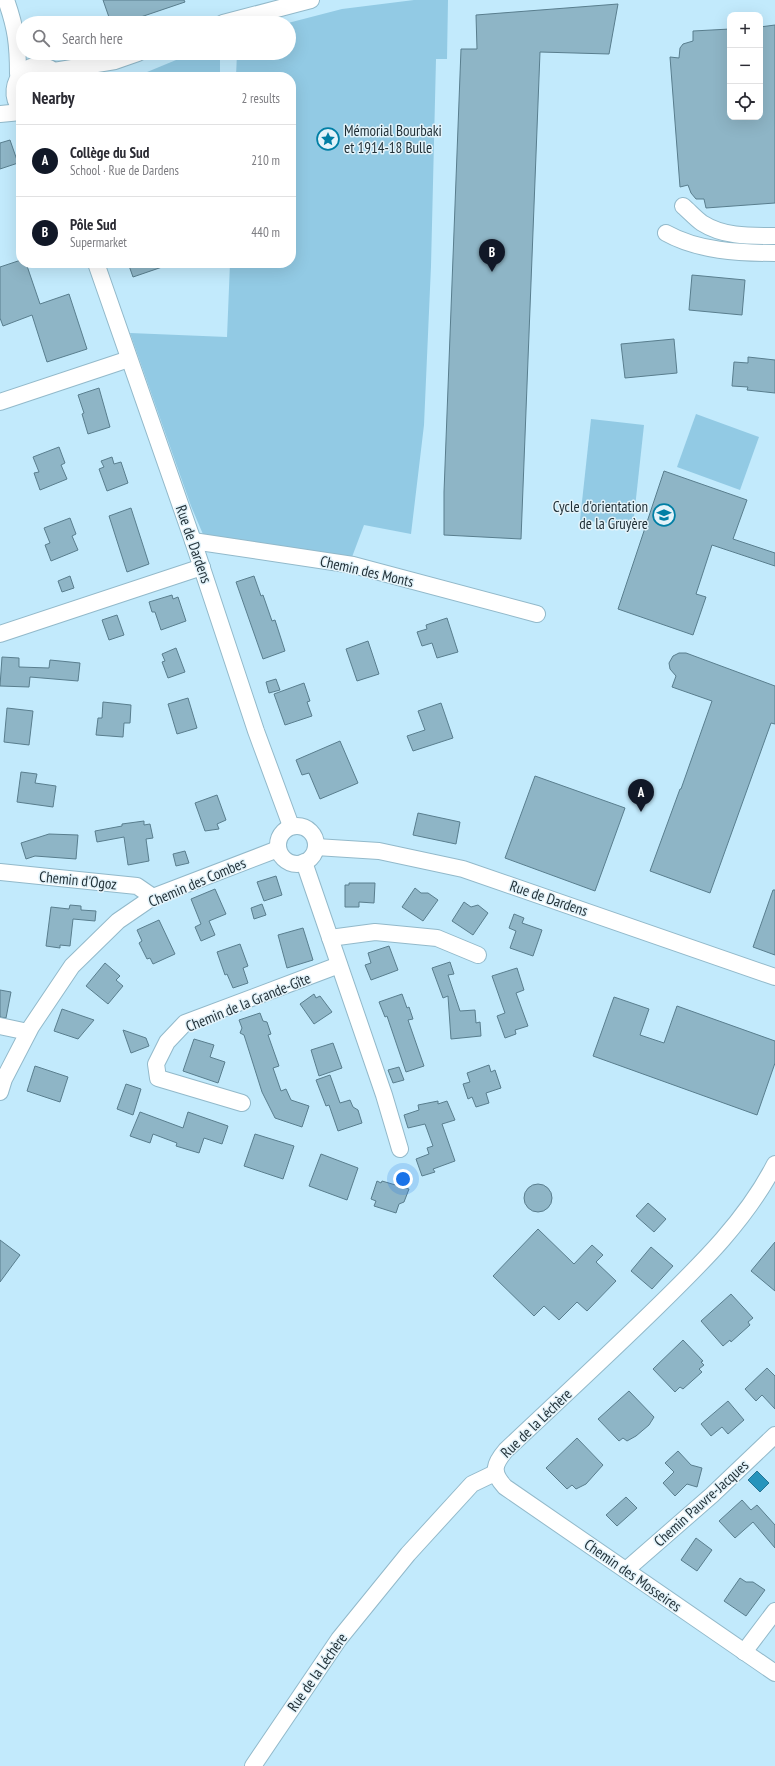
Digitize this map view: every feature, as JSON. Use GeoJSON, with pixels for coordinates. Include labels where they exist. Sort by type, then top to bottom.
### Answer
{"type":"FeatureCollection","features":[{"type":"Feature","properties":{"kind":"street"},"geometry":{"type":"LineString","coordinates":[[6,0],[16,38]]}},
{"type":"Feature","properties":{"kind":"street"},"geometry":{"type":"LineString","coordinates":[[250,16],[311,0]]}},
{"type":"Feature","properties":{"kind":"street"},"geometry":{"type":"LineString","coordinates":[[11,15],[16,24]]}},
{"type":"Feature","properties":{"kind":"street"},"geometry":{"type":"LineString","coordinates":[[16,72],[17,60]]}},
{"type":"Feature","properties":{"kind":"street"},"geometry":{"type":"LineString","coordinates":[[98,72],[120,60]]}},
{"type":"Feature","properties":{"kind":"street"},"geometry":{"type":"LineString","coordinates":[[23,72],[30,66],[49,67],[115,62]]}},
{"type":"Feature","properties":{"kind":"street"},"geometry":{"type":"LineString","coordinates":[[0,93],[16,78]]}},
{"type":"Feature","properties":{"kind":"street"},"geometry":{"type":"LineString","coordinates":[[16,78],[12,90],[16,102]]}},
{"type":"Feature","properties":{"kind":"street"},"geometry":{"type":"LineString","coordinates":[[0,114],[16,112]]}},
{"type":"Feature","properties":{"kind":"street"},"geometry":{"type":"LineString","coordinates":[[682,206],[701,222],[721,232],[746,236],[775,236]]}},
{"type":"Feature","properties":{"kind":"street"},"geometry":{"type":"LineString","coordinates":[[666,233],[681,241],[715,248],[753,253],[775,253]]}},
{"type":"Feature","properties":{"kind":"street","name":"Rue de Dardens"},"geometry":{"type":"LineString","coordinates":[[98,268],[194,541],[256,731],[291,826]]}},
{"type":"Feature","properties":{"kind":"street"},"geometry":{"type":"LineString","coordinates":[[0,402],[129,359]]}},
{"type":"Feature","properties":{"kind":"street","name":"Chemin des Monts"},"geometry":{"type":"LineString","coordinates":[[194,541],[354,565],[537,614]]}},
{"type":"Feature","properties":{"kind":"street"},"geometry":{"type":"LineString","coordinates":[[0,634],[202,567]]}},
{"type":"Feature","properties":{"kind":"street"},"geometry":{"type":"LineString","coordinates":[[291,826],[300,826],[308,829],[314,837],[316,847],[314,853],[304,862],[296,864],[288,862],[282,856],[278,849],[278,842],[280,835],[285,829],[291,826]]}},
{"type":"Feature","properties":{"kind":"street","name":"Rue de Dardens"},"geometry":{"type":"LineString","coordinates":[[316,847],[379,851],[463,869],[775,977]]}},
{"type":"Feature","properties":{"kind":"street","name":"Chemin des Combes"},"geometry":{"type":"LineString","coordinates":[[0,1092],[4,1079],[28,1032],[72,966],[118,922],[153,897],[278,849]]}},
{"type":"Feature","properties":{"kind":"street"},"geometry":{"type":"LineString","coordinates":[[304,862],[384,1095],[400,1149]]}},
{"type":"Feature","properties":{"kind":"street","name":"Chemin d'Ogoz"},"geometry":{"type":"LineString","coordinates":[[0,872],[137,886],[153,897]]}},
{"type":"Feature","properties":{"kind":"street"},"geometry":{"type":"LineString","coordinates":[[330,938],[375,932],[437,938],[478,955]]}},
{"type":"Feature","properties":{"kind":"street","name":"Chemin de la Grande-Gîte"},"geometry":{"type":"LineString","coordinates":[[242,1103],[158,1078],[156,1064],[167,1042],[185,1023],[339,965]]}},
{"type":"Feature","properties":{"kind":"street"},"geometry":{"type":"LineString","coordinates":[[0,1026],[28,1032]]}},
{"type":"Feature","properties":{"kind":"street","name":"Rue de la Léchère"},"geometry":{"type":"LineString","coordinates":[[253,1766],[339,1639],[408,1554],[472,1484],[495,1473],[499,1458],[506,1450],[649,1316],[715,1249],[748,1208],[775,1164]]}},
{"type":"Feature","properties":{"kind":"street","name":"Chemin Pauvre-Jacques"},"geometry":{"type":"LineString","coordinates":[[626,1570],[712,1495],[775,1435]]}},
{"type":"Feature","properties":{"kind":"street","name":"Chemin des Mosseires"},"geometry":{"type":"LineString","coordinates":[[495,1473],[505,1487],[775,1674]]}},
{"type":"Feature","properties":{"kind":"street"},"geometry":{"type":"LineString","coordinates":[[744,1652],[775,1611]]}},
{"type":"Feature","properties":{"kind":"shaded area"},"geometry":{"type":"Polygon","coordinates":[[[414,0],[448,0],[447,59],[436,59],[431,266],[424,425],[411,534],[364,525],[352,557],[205,539],[191,506],[130,333],[227,337],[230,268],[296,268],[296,72],[236,72],[237,60],[296,60],[296,21],[342,9],[414,0]]]}},
{"type":"Feature","properties":{"kind":"shaded area"},"geometry":{"type":"Polygon","coordinates":[[[176,60],[220,60],[220,72],[147,72],[176,60]]]}},
{"type":"Feature","properties":{"kind":"shaded area"},"geometry":{"type":"Polygon","coordinates":[[[696,414],[759,437],[740,490],[677,467],[696,414]]]}},
{"type":"Feature","properties":{"kind":"shaded area"},"geometry":{"type":"Polygon","coordinates":[[[591,419],[644,425],[633,526],[580,520],[591,419]]]}},
{"type":"Feature","properties":{"kind":"shaded area"},"geometry":{"type":"Polygon","coordinates":[[[757,1471],[769,1483],[760,1492],[748,1480],[757,1471]]]}},
{"type":"Feature","properties":{"kind":"building"},"geometry":{"type":"Polygon","coordinates":[[[103,0],[184,0],[185,2],[144,16],[109,16],[103,0]]]}},
{"type":"Feature","properties":{"kind":"building"},"geometry":{"type":"Polygon","coordinates":[[[618,4],[609,54],[540,52],[521,539],[444,535],[444,492],[461,49],[477,49],[476,15],[618,4]]]}},
{"type":"Feature","properties":{"kind":"building"},"geometry":{"type":"Polygon","coordinates":[[[775,25],[775,203],[706,208],[704,199],[696,199],[691,193],[688,185],[680,187],[670,57],[679,58],[680,48],[683,44],[693,41],[693,31],[727,29],[727,120],[763,120],[763,27],[775,25]]]}},
{"type":"Feature","properties":{"kind":"building"},"geometry":{"type":"Polygon","coordinates":[[[10,140],[16,157],[16,164],[0,169],[0,143],[10,140]]]}},
{"type":"Feature","properties":{"kind":"building"},"geometry":{"type":"Polygon","coordinates":[[[16,262],[16,268],[28,268],[40,304],[69,294],[87,349],[47,362],[32,315],[3,326],[0,318],[0,267],[16,262]]]}},
{"type":"Feature","properties":{"kind":"building"},"geometry":{"type":"Polygon","coordinates":[[[130,268],[159,268],[133,277],[130,268]]]}},
{"type":"Feature","properties":{"kind":"building"},"geometry":{"type":"Polygon","coordinates":[[[692,275],[745,280],[742,315],[689,310],[692,275]]]}},
{"type":"Feature","properties":{"kind":"building"},"geometry":{"type":"Polygon","coordinates":[[[674,339],[677,373],[625,378],[621,344],[674,339]]]}},
{"type":"Feature","properties":{"kind":"building"},"geometry":{"type":"Polygon","coordinates":[[[748,357],[775,360],[775,393],[747,390],[748,387],[732,386],[734,362],[748,363],[748,357]]]}},
{"type":"Feature","properties":{"kind":"building"},"geometry":{"type":"Polygon","coordinates":[[[99,388],[110,427],[88,434],[82,414],[84,413],[78,395],[99,388]]]}},
{"type":"Feature","properties":{"kind":"building"},"geometry":{"type":"Polygon","coordinates":[[[59,447],[65,463],[61,465],[67,479],[40,490],[34,473],[39,472],[33,457],[59,447]]]}},
{"type":"Feature","properties":{"kind":"building"},"geometry":{"type":"Polygon","coordinates":[[[112,457],[114,464],[121,462],[128,483],[107,491],[99,469],[104,467],[101,461],[112,457]]]}},
{"type":"Feature","properties":{"kind":"building"},"geometry":{"type":"Polygon","coordinates":[[[664,471],[747,500],[733,539],[775,553],[775,566],[712,545],[696,594],[706,597],[693,635],[618,609],[664,471]]]}},
{"type":"Feature","properties":{"kind":"building"},"geometry":{"type":"Polygon","coordinates":[[[131,508],[149,564],[127,572],[109,516],[131,508]]]}},
{"type":"Feature","properties":{"kind":"building"},"geometry":{"type":"Polygon","coordinates":[[[70,518],[76,534],[72,536],[78,550],[51,561],[45,545],[50,543],[44,528],[70,518]]]}},
{"type":"Feature","properties":{"kind":"building"},"geometry":{"type":"Polygon","coordinates":[[[70,576],[74,588],[62,592],[58,581],[70,576]]]}},
{"type":"Feature","properties":{"kind":"building"},"geometry":{"type":"Polygon","coordinates":[[[254,576],[261,596],[263,595],[272,621],[275,620],[285,651],[263,659],[236,582],[254,576]]]}},
{"type":"Feature","properties":{"kind":"building"},"geometry":{"type":"Polygon","coordinates":[[[172,595],[173,599],[178,597],[186,621],[161,630],[155,612],[152,612],[149,602],[172,595]]]}},
{"type":"Feature","properties":{"kind":"building"},"geometry":{"type":"Polygon","coordinates":[[[117,615],[124,635],[109,640],[102,620],[117,615]]]}},
{"type":"Feature","properties":{"kind":"building"},"geometry":{"type":"Polygon","coordinates":[[[447,618],[458,652],[437,658],[432,643],[422,646],[417,632],[427,629],[426,625],[447,618]]]}},
{"type":"Feature","properties":{"kind":"building"},"geometry":{"type":"Polygon","coordinates":[[[368,641],[379,674],[357,681],[346,649],[368,641]]]}},
{"type":"Feature","properties":{"kind":"building"},"geometry":{"type":"Polygon","coordinates":[[[176,648],[185,672],[168,678],[162,662],[165,661],[162,654],[176,648]]]}},
{"type":"Feature","properties":{"kind":"building"},"geometry":{"type":"Polygon","coordinates":[[[679,653],[686,653],[775,686],[775,724],[771,723],[710,893],[650,871],[712,701],[672,687],[676,676],[670,669],[669,663],[673,656],[679,653]]]}},
{"type":"Feature","properties":{"kind":"building"},"geometry":{"type":"Polygon","coordinates":[[[2,657],[19,658],[19,667],[49,668],[50,660],[80,663],[78,681],[30,677],[29,687],[0,686],[2,657]]]}},
{"type":"Feature","properties":{"kind":"building"},"geometry":{"type":"Polygon","coordinates":[[[276,679],[280,690],[269,693],[266,682],[276,679]]]}},
{"type":"Feature","properties":{"kind":"building"},"geometry":{"type":"Polygon","coordinates":[[[304,683],[310,701],[307,702],[312,716],[285,725],[274,694],[304,683]]]}},
{"type":"Feature","properties":{"kind":"building"},"geometry":{"type":"Polygon","coordinates":[[[188,698],[197,728],[177,734],[168,704],[188,698]]]}},
{"type":"Feature","properties":{"kind":"building"},"geometry":{"type":"Polygon","coordinates":[[[103,702],[131,705],[130,723],[124,723],[123,737],[96,735],[98,718],[102,718],[103,702]]]}},
{"type":"Feature","properties":{"kind":"building"},"geometry":{"type":"Polygon","coordinates":[[[441,703],[453,738],[413,751],[407,736],[425,730],[418,711],[441,703]]]}},
{"type":"Feature","properties":{"kind":"building"},"geometry":{"type":"Polygon","coordinates":[[[7,708],[33,711],[29,745],[4,742],[7,708]]]}},
{"type":"Feature","properties":{"kind":"building"},"geometry":{"type":"Polygon","coordinates":[[[340,741],[358,783],[320,799],[309,773],[302,775],[296,760],[340,741]]]}},
{"type":"Feature","properties":{"kind":"building"},"geometry":{"type":"Polygon","coordinates":[[[21,772],[37,774],[35,783],[56,786],[53,807],[17,802],[21,772]]]}},
{"type":"Feature","properties":{"kind":"building"},"geometry":{"type":"Polygon","coordinates":[[[535,776],[625,808],[595,891],[505,858],[535,776]]]}},
{"type":"Feature","properties":{"kind":"building"},"geometry":{"type":"Polygon","coordinates":[[[217,795],[226,820],[217,824],[219,829],[205,831],[195,803],[217,795]]]}},
{"type":"Feature","properties":{"kind":"building"},"geometry":{"type":"Polygon","coordinates":[[[418,813],[460,822],[456,844],[413,835],[418,813]]]}},
{"type":"Feature","properties":{"kind":"building"},"geometry":{"type":"Polygon","coordinates":[[[144,821],[144,825],[150,824],[153,838],[146,839],[149,861],[128,865],[124,837],[97,842],[95,831],[122,826],[122,824],[144,821]]]}},
{"type":"Feature","properties":{"kind":"building"},"geometry":{"type":"Polygon","coordinates":[[[49,834],[78,835],[76,859],[35,856],[26,859],[21,843],[49,834]]]}},
{"type":"Feature","properties":{"kind":"building"},"geometry":{"type":"Polygon","coordinates":[[[185,851],[189,863],[176,866],[173,854],[185,851]]]}},
{"type":"Feature","properties":{"kind":"building"},"geometry":{"type":"Polygon","coordinates":[[[276,876],[282,895],[264,901],[257,882],[276,876]]]}},
{"type":"Feature","properties":{"kind":"building"},"geometry":{"type":"Polygon","coordinates":[[[349,883],[375,883],[374,903],[359,902],[359,907],[345,907],[345,885],[349,885],[349,883]]]}},
{"type":"Feature","properties":{"kind":"building"},"geometry":{"type":"Polygon","coordinates":[[[415,888],[421,893],[428,893],[438,900],[423,921],[402,907],[415,888]]]}},
{"type":"Feature","properties":{"kind":"building"},"geometry":{"type":"Polygon","coordinates":[[[215,889],[226,914],[209,921],[215,935],[201,941],[195,927],[201,924],[191,899],[215,889]]]}},
{"type":"Feature","properties":{"kind":"building"},"geometry":{"type":"Polygon","coordinates":[[[773,890],[775,890],[775,955],[753,947],[773,890]]]}},
{"type":"Feature","properties":{"kind":"building"},"geometry":{"type":"Polygon","coordinates":[[[464,902],[471,907],[478,905],[488,913],[473,935],[452,921],[464,902]]]}},
{"type":"Feature","properties":{"kind":"building"},"geometry":{"type":"Polygon","coordinates":[[[262,904],[266,915],[254,919],[251,908],[262,904]]]}},
{"type":"Feature","properties":{"kind":"building"},"geometry":{"type":"Polygon","coordinates":[[[70,905],[81,906],[81,910],[96,911],[95,921],[73,919],[70,946],[60,945],[60,948],[46,946],[51,907],[69,909],[70,905]]]}},
{"type":"Feature","properties":{"kind":"building"},"geometry":{"type":"Polygon","coordinates":[[[514,914],[524,918],[522,923],[542,930],[533,956],[510,948],[516,931],[509,928],[514,914]]]}},
{"type":"Feature","properties":{"kind":"building"},"geometry":{"type":"Polygon","coordinates":[[[159,920],[175,954],[153,964],[150,958],[147,959],[139,943],[142,941],[137,930],[159,920]]]}},
{"type":"Feature","properties":{"kind":"building"},"geometry":{"type":"Polygon","coordinates":[[[303,928],[313,960],[287,968],[278,935],[303,928]]]}},
{"type":"Feature","properties":{"kind":"building"},"geometry":{"type":"Polygon","coordinates":[[[240,944],[248,966],[243,968],[248,983],[233,988],[227,974],[225,975],[217,952],[240,944]]]}},
{"type":"Feature","properties":{"kind":"building"},"geometry":{"type":"Polygon","coordinates":[[[389,946],[398,970],[371,980],[365,965],[371,963],[368,953],[389,946]]]}},
{"type":"Feature","properties":{"kind":"building"},"geometry":{"type":"Polygon","coordinates":[[[450,962],[454,974],[448,975],[460,1011],[475,1010],[476,1023],[480,1022],[481,1036],[451,1039],[448,996],[443,998],[432,968],[450,962]]]}},
{"type":"Feature","properties":{"kind":"building"},"geometry":{"type":"Polygon","coordinates":[[[105,963],[120,976],[116,980],[123,986],[108,1004],[86,986],[105,963]]]}},
{"type":"Feature","properties":{"kind":"building"},"geometry":{"type":"Polygon","coordinates":[[[517,968],[524,990],[516,993],[528,1026],[515,1030],[516,1034],[505,1038],[497,1016],[505,1013],[492,976],[517,968]]]}},
{"type":"Feature","properties":{"kind":"building"},"geometry":{"type":"Polygon","coordinates":[[[0,990],[11,992],[6,1018],[0,1017],[0,990]]]}},
{"type":"Feature","properties":{"kind":"building"},"geometry":{"type":"Polygon","coordinates":[[[314,994],[316,998],[320,996],[332,1012],[314,1024],[300,1004],[314,994]]]}},
{"type":"Feature","properties":{"kind":"building"},"geometry":{"type":"Polygon","coordinates":[[[402,994],[413,1019],[408,1020],[424,1066],[406,1072],[387,1016],[385,1017],[379,1002],[402,994]]]}},
{"type":"Feature","properties":{"kind":"building"},"geometry":{"type":"Polygon","coordinates":[[[614,997],[649,1009],[640,1035],[664,1043],[677,1006],[775,1041],[775,1063],[757,1115],[593,1056],[614,997]]]}},
{"type":"Feature","properties":{"kind":"building"},"geometry":{"type":"Polygon","coordinates":[[[62,1009],[94,1020],[78,1039],[54,1031],[62,1009]]]}},
{"type":"Feature","properties":{"kind":"building"},"geometry":{"type":"Polygon","coordinates":[[[260,1013],[263,1021],[267,1022],[271,1034],[268,1035],[279,1066],[273,1068],[281,1091],[286,1089],[291,1100],[309,1106],[302,1127],[275,1118],[262,1092],[244,1035],[240,1033],[242,1028],[239,1020],[260,1013]]]}},
{"type":"Feature","properties":{"kind":"building"},"geometry":{"type":"Polygon","coordinates":[[[123,1030],[146,1038],[149,1046],[131,1053],[123,1030]]]}},
{"type":"Feature","properties":{"kind":"building"},"geometry":{"type":"Polygon","coordinates":[[[194,1039],[214,1045],[210,1057],[225,1062],[218,1083],[183,1071],[194,1039]]]}},
{"type":"Feature","properties":{"kind":"building"},"geometry":{"type":"Polygon","coordinates":[[[333,1043],[342,1068],[319,1076],[311,1050],[333,1043]]]}},
{"type":"Feature","properties":{"kind":"building"},"geometry":{"type":"Polygon","coordinates":[[[489,1065],[491,1072],[495,1070],[501,1088],[486,1093],[489,1103],[476,1107],[472,1097],[468,1099],[463,1084],[470,1082],[467,1073],[489,1065]]]}},
{"type":"Feature","properties":{"kind":"building"},"geometry":{"type":"Polygon","coordinates":[[[35,1066],[68,1077],[60,1102],[27,1091],[35,1066]]]}},
{"type":"Feature","properties":{"kind":"building"},"geometry":{"type":"Polygon","coordinates":[[[399,1067],[404,1080],[393,1083],[388,1070],[399,1067]]]}},
{"type":"Feature","properties":{"kind":"building"},"geometry":{"type":"Polygon","coordinates":[[[330,1075],[340,1103],[350,1100],[353,1107],[358,1110],[362,1123],[338,1131],[329,1105],[326,1106],[316,1080],[330,1075]]]}},
{"type":"Feature","properties":{"kind":"building"},"geometry":{"type":"Polygon","coordinates":[[[126,1084],[141,1089],[133,1115],[117,1109],[126,1084]]]}},
{"type":"Feature","properties":{"kind":"building"},"geometry":{"type":"Polygon","coordinates":[[[438,1101],[438,1104],[447,1101],[455,1120],[442,1124],[455,1161],[433,1169],[435,1172],[422,1176],[416,1159],[429,1154],[427,1148],[433,1146],[425,1124],[408,1128],[404,1115],[419,1110],[418,1105],[438,1101]]]}},
{"type":"Feature","properties":{"kind":"building"},"geometry":{"type":"Polygon","coordinates":[[[140,1112],[183,1128],[188,1112],[228,1126],[222,1144],[204,1138],[199,1153],[176,1146],[177,1143],[153,1134],[150,1143],[130,1136],[140,1112]]]}},
{"type":"Feature","properties":{"kind":"building"},"geometry":{"type":"Polygon","coordinates":[[[255,1134],[294,1146],[283,1179],[244,1166],[255,1134]]]}},
{"type":"Feature","properties":{"kind":"building"},"geometry":{"type":"Polygon","coordinates":[[[321,1154],[358,1168],[347,1200],[309,1186],[321,1154]]]}},
{"type":"Feature","properties":{"kind":"building"},"geometry":{"type":"Polygon","coordinates":[[[377,1181],[381,1183],[382,1181],[409,1189],[404,1202],[399,1204],[396,1213],[374,1206],[376,1201],[371,1199],[377,1181]]]}},
{"type":"Feature","properties":{"kind":"building"},"geometry":{"type":"Polygon","coordinates":[[[538,1184],[548,1188],[552,1198],[548,1208],[538,1212],[528,1208],[524,1198],[528,1188],[538,1184]]]}},
{"type":"Feature","properties":{"kind":"building"},"geometry":{"type":"Polygon","coordinates":[[[648,1203],[666,1219],[654,1232],[636,1216],[648,1203]]]}},
{"type":"Feature","properties":{"kind":"building"},"geometry":{"type":"Polygon","coordinates":[[[538,1229],[574,1264],[592,1245],[603,1255],[596,1262],[616,1281],[587,1311],[577,1302],[559,1320],[544,1306],[534,1316],[493,1276],[538,1229]]]}},
{"type":"Feature","properties":{"kind":"building"},"geometry":{"type":"Polygon","coordinates":[[[0,1240],[20,1255],[0,1282],[0,1240]]]}},
{"type":"Feature","properties":{"kind":"building"},"geometry":{"type":"Polygon","coordinates":[[[775,1242],[775,1291],[751,1271],[775,1242]]]}},
{"type":"Feature","properties":{"kind":"building"},"geometry":{"type":"Polygon","coordinates":[[[651,1247],[673,1266],[652,1289],[631,1271],[651,1247]]]}},
{"type":"Feature","properties":{"kind":"building"},"geometry":{"type":"Polygon","coordinates":[[[731,1294],[753,1318],[748,1322],[750,1325],[731,1342],[730,1340],[723,1346],[701,1321],[731,1294]]]}},
{"type":"Feature","properties":{"kind":"building"},"geometry":{"type":"Polygon","coordinates":[[[683,1340],[703,1361],[701,1362],[704,1365],[699,1369],[702,1372],[683,1389],[680,1387],[675,1392],[653,1369],[683,1340]]]}},
{"type":"Feature","properties":{"kind":"building"},"geometry":{"type":"Polygon","coordinates":[[[767,1368],[775,1376],[775,1409],[762,1395],[756,1401],[745,1389],[767,1368]]]}},
{"type":"Feature","properties":{"kind":"building"},"geometry":{"type":"Polygon","coordinates":[[[629,1391],[654,1417],[649,1425],[636,1436],[627,1441],[623,1438],[619,1441],[598,1419],[629,1391]]]}},
{"type":"Feature","properties":{"kind":"building"},"geometry":{"type":"Polygon","coordinates":[[[728,1401],[744,1420],[728,1434],[722,1427],[711,1436],[701,1424],[728,1401]]]}},
{"type":"Feature","properties":{"kind":"building"},"geometry":{"type":"Polygon","coordinates":[[[577,1438],[603,1465],[586,1484],[576,1489],[572,1485],[567,1489],[546,1468],[577,1438]]]}},
{"type":"Feature","properties":{"kind":"building"},"geometry":{"type":"Polygon","coordinates":[[[678,1451],[691,1465],[702,1468],[697,1487],[687,1484],[675,1496],[663,1483],[674,1472],[665,1463],[678,1451]]]}},
{"type":"Feature","properties":{"kind":"building"},"geometry":{"type":"Polygon","coordinates":[[[626,1497],[637,1508],[617,1526],[606,1515],[626,1497]]]}},
{"type":"Feature","properties":{"kind":"building"},"geometry":{"type":"Polygon","coordinates":[[[742,1500],[751,1510],[757,1505],[775,1525],[775,1548],[753,1522],[735,1538],[719,1521],[742,1500]]]}},
{"type":"Feature","properties":{"kind":"building"},"geometry":{"type":"Polygon","coordinates":[[[696,1538],[712,1550],[697,1571],[681,1560],[696,1538]]]}},
{"type":"Feature","properties":{"kind":"building"},"geometry":{"type":"Polygon","coordinates":[[[740,1578],[746,1582],[753,1582],[765,1590],[746,1616],[724,1601],[740,1578]]]}},
{"type":"Feature","properties":{"kind":"place","name":"Mémorial Bourbaki et 1914-18 Bulle"},"geometry":{"type":"Point","coordinates":[328,139]}},
{"type":"Feature","properties":{"kind":"place","name":"Pôle Sud"},"geometry":{"type":"Point","coordinates":[492,272]}},
{"type":"Feature","properties":{"kind":"place","name":"Cycle d'orientation de la Gruyère"},"geometry":{"type":"Point","coordinates":[664,515]}},
{"type":"Feature","properties":{"kind":"place","name":"Collège du Sud"},"geometry":{"type":"Point","coordinates":[641,812]}}]}
